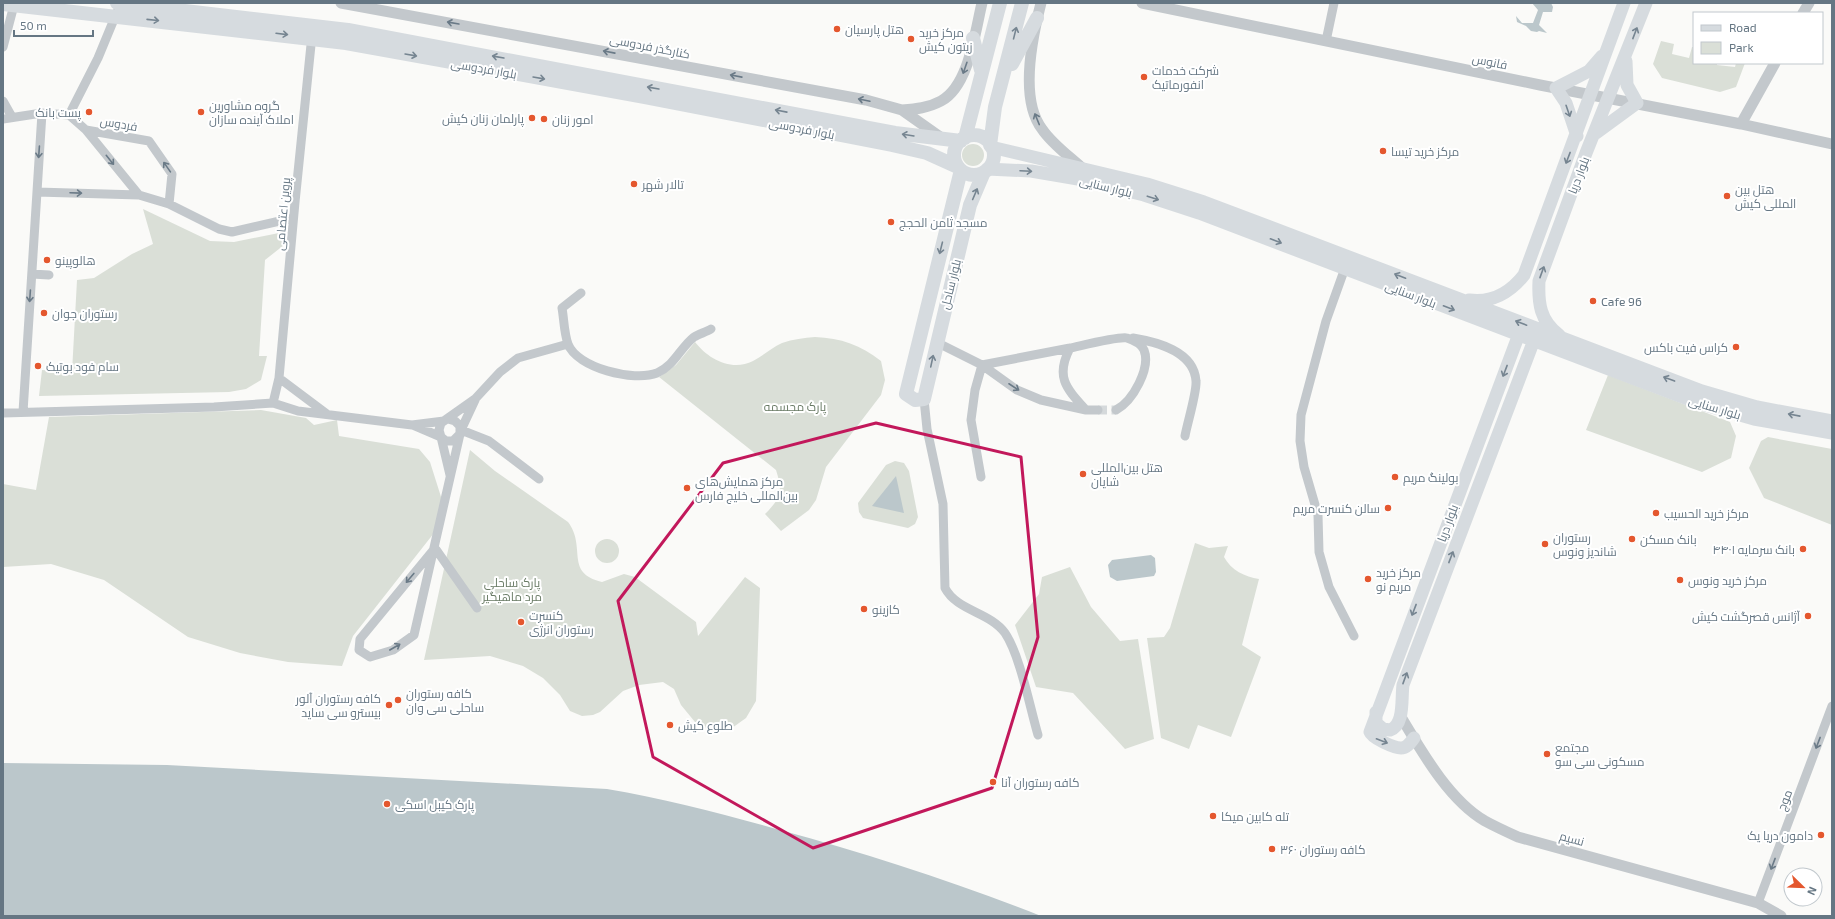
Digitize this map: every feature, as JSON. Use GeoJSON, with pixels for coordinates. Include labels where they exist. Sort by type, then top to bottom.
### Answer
{"type":"FeatureCollection","features":[{"type":"Feature","properties":{"kind":"main road"},"geometry":{"type":"LineString","coordinates":[[1000,3],[963,139],[955,151],[954,157],[959,169],[973,175],[986,171],[993,156],[991,146],[995,107],[1022,3]]}},
{"type":"Feature","properties":{"kind":"main road","name":"بلوار دریا"},"geometry":{"type":"LineString","coordinates":[[1458,299],[1476,301],[1498,296],[1516,285],[1524,275],[1577,136],[1624,3]]}},
{"type":"Feature","properties":{"kind":"main road","name":"بلوار دریا"},"geometry":{"type":"LineString","coordinates":[[1567,341],[1552,330],[1545,321],[1538,300],[1538,281],[1646,3]]}},
{"type":"Feature","properties":{"kind":"main road","name":"بلوار فردوسی"},"geometry":{"type":"LineString","coordinates":[[8,4],[118,7],[313,32],[892,145],[927,153],[959,169]]}},
{"type":"Feature","properties":{"kind":"main road"},"geometry":{"type":"LineString","coordinates":[[1002,84],[1037,18]]}},
{"type":"Feature","properties":{"kind":"main road","name":"بلوار فردوسی"},"geometry":{"type":"LineString","coordinates":[[313,32],[348,30],[895,133],[944,139],[963,139]]}},
{"type":"Feature","properties":{"kind":"main road"},"geometry":{"type":"LineString","coordinates":[[973,38],[982,72]]}},
{"type":"Feature","properties":{"kind":"main road"},"geometry":{"type":"LineString","coordinates":[[1577,136],[1566,103],[1556,88],[1589,71],[1607,50]]}},
{"type":"Feature","properties":{"kind":"main road"},"geometry":{"type":"LineString","coordinates":[[1594,134],[1637,103],[1627,85],[1626,57]]}},
{"type":"Feature","properties":{"kind":"main road"},"geometry":{"type":"LineString","coordinates":[[963,139],[970,136],[981,137],[991,146]]}},
{"type":"Feature","properties":{"kind":"main road","name":"بلوار سنایی"},"geometry":{"type":"LineString","coordinates":[[991,146],[1147,184],[1204,202],[1567,341],[1709,393],[1757,407],[1832,421]]}},
{"type":"Feature","properties":{"kind":"main road","name":"بلوار ساحل"},"geometry":{"type":"LineString","coordinates":[[959,169],[906,394],[915,400],[924,399],[936,342],[970,205],[986,171]]}},
{"type":"Feature","properties":{"kind":"main road","name":"بلوار سنایی"},"geometry":{"type":"LineString","coordinates":[[986,171],[1031,171],[1078,179],[1144,195],[1200,213],[1698,403],[1754,419],[1832,433]]}},
{"type":"Feature","properties":{"kind":"main road","name":"بلوار دریا"},"geometry":{"type":"LineString","coordinates":[[1414,738],[1407,747],[1400,748],[1375,738],[1370,732],[1430,567],[1519,334]]}},
{"type":"Feature","properties":{"kind":"main road","name":"بلوار دریا"},"geometry":{"type":"LineString","coordinates":[[1401,717],[1402,685],[1534,340]]}},
{"type":"Feature","properties":{"kind":"main road"},"geometry":{"type":"LineString","coordinates":[[1485,423],[1499,429]]}},
{"type":"Feature","properties":{"kind":"main road"},"geometry":{"type":"LineString","coordinates":[[1430,567],[1445,573]]}},
{"type":"Feature","properties":{"kind":"main road"},"geometry":{"type":"LineString","coordinates":[[1376,712],[1376,723],[1383,729],[1394,729],[1401,717]]}},
{"type":"Feature","properties":{"kind":"street","name":"کنارگذر فردوسی"},"geometry":{"type":"LineString","coordinates":[[341,3],[866,100],[902,110],[944,139]]}},
{"type":"Feature","properties":{"kind":"street"},"geometry":{"type":"LineString","coordinates":[[902,110],[923,108],[942,101],[954,90],[965,70],[982,3]]}},
{"type":"Feature","properties":{"kind":"street"},"geometry":{"type":"LineString","coordinates":[[1041,3],[1037,18],[1029,88],[1036,119],[1042,130],[1082,168]]}},
{"type":"Feature","properties":{"kind":"street","name":"فانوس"},"geometry":{"type":"LineString","coordinates":[[1142,3],[1832,144]]}},
{"type":"Feature","properties":{"kind":"street"},"geometry":{"type":"LineString","coordinates":[[1326,41],[1334,3]]}},
{"type":"Feature","properties":{"kind":"street"},"geometry":{"type":"LineString","coordinates":[[1804,12],[1809,3]]}},
{"type":"Feature","properties":{"kind":"street"},"geometry":{"type":"LineString","coordinates":[[3,47],[8,4]]}},
{"type":"Feature","properties":{"kind":"street"},"geometry":{"type":"LineString","coordinates":[[7,118],[42,113],[69,115],[98,58],[118,7]]}},
{"type":"Feature","properties":{"kind":"street","name":"پروین اعتصامی"},"geometry":{"type":"LineString","coordinates":[[273,404],[279,378],[293,218],[313,32]]}},
{"type":"Feature","properties":{"kind":"street"},"geometry":{"type":"LineString","coordinates":[[1740,124],[1774,64]]}},
{"type":"Feature","properties":{"kind":"street"},"geometry":{"type":"LineString","coordinates":[[3,101],[7,118]]}},
{"type":"Feature","properties":{"kind":"street"},"geometry":{"type":"LineString","coordinates":[[3,111],[7,118]]}},
{"type":"Feature","properties":{"kind":"street"},"geometry":{"type":"LineString","coordinates":[[23,412],[42,113]]}},
{"type":"Feature","properties":{"kind":"street","name":"فردوس"},"geometry":{"type":"LineString","coordinates":[[69,115],[86,130],[139,195]]}},
{"type":"Feature","properties":{"kind":"street","name":"فردوس"},"geometry":{"type":"LineString","coordinates":[[86,130],[149,141],[172,174],[169,204]]}},
{"type":"Feature","properties":{"kind":"street"},"geometry":{"type":"LineString","coordinates":[[37,192],[139,195],[169,204],[220,229],[232,232],[293,218]]}},
{"type":"Feature","properties":{"kind":"street"},"geometry":{"type":"LineString","coordinates":[[1344,268],[1326,322],[1301,415],[1300,441],[1304,467],[1318,515],[1320,552],[1329,587],[1354,636]]}},
{"type":"Feature","properties":{"kind":"street"},"geometry":{"type":"LineString","coordinates":[[32,274],[49,274]]}},
{"type":"Feature","properties":{"kind":"street"},"geometry":{"type":"LineString","coordinates":[[581,293],[562,308],[568,344],[574,353],[605,371],[641,376],[657,373],[671,364],[694,337],[711,329]]}},
{"type":"Feature","properties":{"kind":"street"},"geometry":{"type":"LineString","coordinates":[[982,365],[1125,337],[1151,341],[1173,349],[1191,365],[1196,382],[1185,436]]}},
{"type":"Feature","properties":{"kind":"street"},"geometry":{"type":"LineString","coordinates":[[1116,410],[1130,399],[1138,388],[1145,362],[1144,350],[1139,343],[1125,337]]}},
{"type":"Feature","properties":{"kind":"street"},"geometry":{"type":"LineString","coordinates":[[936,342],[982,365],[1017,390],[1041,400],[1086,410],[1098,410]]}},
{"type":"Feature","properties":{"kind":"street"},"geometry":{"type":"LineString","coordinates":[[450,476],[439,427],[476,398],[500,372],[518,358],[568,344]]}},
{"type":"Feature","properties":{"kind":"street"},"geometry":{"type":"LineString","coordinates":[[1070,348],[1063,362],[1062,372],[1065,383],[1073,396],[1086,410]]}},
{"type":"Feature","properties":{"kind":"street"},"geometry":{"type":"LineString","coordinates":[[981,477],[971,420],[975,390],[982,365]]}},
{"type":"Feature","properties":{"kind":"street"},"geometry":{"type":"LineString","coordinates":[[279,378],[328,415]]}},
{"type":"Feature","properties":{"kind":"street"},"geometry":{"type":"LineString","coordinates":[[412,425],[450,442],[456,439],[476,398]]}},
{"type":"Feature","properties":{"kind":"street"},"geometry":{"type":"LineString","coordinates":[[924,399],[927,429],[943,504],[945,588],[949,595],[958,603],[988,618],[1005,633],[1015,655],[1038,735]]}},
{"type":"Feature","properties":{"kind":"street"},"geometry":{"type":"LineString","coordinates":[[3,413],[273,404],[298,411],[412,425],[446,420],[455,421],[460,432],[435,548],[414,635],[393,650],[370,657],[359,650],[360,639],[435,548]]}},
{"type":"Feature","properties":{"kind":"street"},"geometry":{"type":"LineString","coordinates":[[460,432],[489,441],[539,479]]}},
{"type":"Feature","properties":{"kind":"street"},"geometry":{"type":"LineString","coordinates":[[435,548],[477,608]]}},
{"type":"Feature","properties":{"kind":"street","name":"موج"},"geometry":{"type":"LineString","coordinates":[[1758,903],[1832,706]]}},
{"type":"Feature","properties":{"kind":"street","name":"نسیم"},"geometry":{"type":"LineString","coordinates":[[1401,717],[1443,781],[1462,804],[1485,821],[1518,837],[1758,903],[1781,916]]}},
{"type":"Feature","properties":{"kind":"highlighted area"},"geometry":{"type":"Polygon","coordinates":[[[876,423],[1021,457],[1038,637],[992,788],[813,848],[653,757],[618,601],[723,463],[876,423]]]}},
{"type":"Feature","properties":{"kind":"green space"},"geometry":{"type":"Polygon","coordinates":[[[1661,41],[1674,44],[1672,54],[1689,58],[1693,47],[1693,64],[1717,64],[1735,67],[1736,64],[1745,64],[1736,87],[1720,92],[1662,78],[1653,64],[1661,41]]]}},
{"type":"Feature","properties":{"kind":"green space"},"geometry":{"type":"Polygon","coordinates":[[[973,144],[981,147],[984,155],[981,163],[973,166],[965,163],[962,155],[965,147],[973,144]]]}},
{"type":"Feature","properties":{"kind":"green space"},"geometry":{"type":"Polygon","coordinates":[[[143,209],[210,241],[234,242],[284,232],[284,245],[265,260],[259,356],[267,356],[261,380],[246,389],[229,392],[39,396],[42,370],[72,372],[77,280],[94,278],[132,254],[153,244],[143,209]]]}},
{"type":"Feature","properties":{"kind":"green space","name":"پارک مجسمه"},"geometry":{"type":"Polygon","coordinates":[[[815,337],[850,343],[873,355],[881,361],[885,380],[881,395],[826,467],[816,500],[809,510],[781,531],[765,514],[777,499],[779,494],[780,489],[776,470],[659,377],[676,365],[695,342],[707,354],[721,362],[737,365],[753,361],[782,343],[815,337]]]}},
{"type":"Feature","properties":{"kind":"green space"},"geometry":{"type":"Polygon","coordinates":[[[1608,375],[1730,422],[1736,436],[1731,458],[1702,472],[1586,430],[1608,375]]]}},
{"type":"Feature","properties":{"kind":"green space"},"geometry":{"type":"Polygon","coordinates":[[[261,410],[306,418],[314,425],[337,420],[339,436],[419,449],[430,462],[442,500],[434,533],[353,636],[342,666],[288,662],[240,653],[188,637],[104,580],[51,564],[3,567],[3,484],[36,490],[49,417],[261,410]]]}},
{"type":"Feature","properties":{"kind":"green space"},"geometry":{"type":"Polygon","coordinates":[[[1768,437],[1832,449],[1832,525],[1764,498],[1749,468],[1761,441],[1768,437]]]}},
{"type":"Feature","properties":{"kind":"green space","name":"پارک ساحلی مرد ماهیگیر"},"geometry":{"type":"Polygon","coordinates":[[[470,450],[495,471],[568,522],[576,541],[580,566],[583,572],[590,578],[602,582],[624,574],[635,577],[696,622],[698,636],[745,577],[760,588],[756,701],[746,718],[732,728],[716,730],[703,727],[695,722],[681,705],[674,689],[663,682],[639,685],[623,691],[600,712],[593,715],[582,716],[570,711],[560,695],[543,678],[523,666],[490,656],[424,660],[470,450]]]}},
{"type":"Feature","properties":{"kind":"green space"},"geometry":{"type":"Polygon","coordinates":[[[895,461],[904,463],[909,471],[918,517],[915,524],[908,528],[863,518],[859,512],[858,503],[886,465],[895,461]]]}},
{"type":"Feature","properties":{"kind":"green space"},"geometry":{"type":"Polygon","coordinates":[[[607,539],[616,542],[619,551],[616,560],[607,563],[598,560],[595,551],[598,542],[607,539]]]}},
{"type":"Feature","properties":{"kind":"green space"},"geometry":{"type":"Polygon","coordinates":[[[1195,543],[1209,548],[1228,546],[1224,557],[1230,566],[1244,575],[1259,579],[1242,645],[1261,657],[1231,737],[1198,725],[1189,749],[1161,738],[1147,638],[1164,637],[1170,628],[1195,543]]]}},
{"type":"Feature","properties":{"kind":"green space"},"geometry":{"type":"Polygon","coordinates":[[[1070,567],[1091,607],[1120,641],[1138,639],[1154,739],[1125,749],[1073,693],[1036,687],[1015,625],[1039,594],[1042,577],[1070,567]]]}},
{"type":"Feature","properties":{"kind":"shaded area"},"geometry":{"type":"Polygon","coordinates":[[[1532,3],[1551,3],[1553,7],[1552,12],[1543,12],[1539,25],[1547,33],[1531,31],[1526,26],[1517,22],[1516,16],[1522,23],[1533,23],[1538,10],[1532,3]]]}},
{"type":"Feature","properties":{"kind":"shaded area"},"geometry":{"type":"Polygon","coordinates":[[[896,476],[904,513],[872,506],[896,476]]]}},
{"type":"Feature","properties":{"kind":"shaded area"},"geometry":{"type":"Polygon","coordinates":[[[1151,555],[1155,558],[1156,572],[1154,576],[1117,581],[1110,577],[1108,565],[1112,560],[1151,555]]]}},
{"type":"Feature","properties":{"kind":"shaded area"},"geometry":{"type":"Polygon","coordinates":[[[3,763],[167,765],[607,789],[694,807],[846,849],[944,880],[1041,916],[3,916],[3,763]]]}},
{"type":"Feature","properties":{"kind":"tunnel"},"geometry":{"type":"LineString","coordinates":[[1098,410],[1116,410]]}},
{"type":"Feature","properties":{"kind":"place","name":"هتل پارسیان"},"geometry":{"type":"Point","coordinates":[837,29]}},
{"type":"Feature","properties":{"kind":"place","name":"مرکز خرید زیتون کیش"},"geometry":{"type":"Point","coordinates":[911,39]}},
{"type":"Feature","properties":{"kind":"place","name":"شرکت خدمات انفورماتیک"},"geometry":{"type":"Point","coordinates":[1144,77]}},
{"type":"Feature","properties":{"kind":"place","name":"پست بانک"},"geometry":{"type":"Point","coordinates":[89,112]}},
{"type":"Feature","properties":{"kind":"place","name":"گروه مشاورین املاک آینده سازان"},"geometry":{"type":"Point","coordinates":[201,112]}},
{"type":"Feature","properties":{"kind":"place","name":"پارلمان زنان کیش"},"geometry":{"type":"Point","coordinates":[532,118]}},
{"type":"Feature","properties":{"kind":"place","name":"امور زنان"},"geometry":{"type":"Point","coordinates":[544,119]}},
{"type":"Feature","properties":{"kind":"place","name":"مرکز خرید تیسا"},"geometry":{"type":"Point","coordinates":[1383,151]}},
{"type":"Feature","properties":{"kind":"place","name":"تالار شهر"},"geometry":{"type":"Point","coordinates":[634,184]}},
{"type":"Feature","properties":{"kind":"place","name":"هتل بین المللی کیش"},"geometry":{"type":"Point","coordinates":[1727,196]}},
{"type":"Feature","properties":{"kind":"place","name":"مسجد ثامن الحجج"},"geometry":{"type":"Point","coordinates":[891,222]}},
{"type":"Feature","properties":{"kind":"place","name":"هالوپینو"},"geometry":{"type":"Point","coordinates":[47,260]}},
{"type":"Feature","properties":{"kind":"place","name":"Cafe 96"},"geometry":{"type":"Point","coordinates":[1593,301]}},
{"type":"Feature","properties":{"kind":"place","name":"رستوران جوان"},"geometry":{"type":"Point","coordinates":[44,313]}},
{"type":"Feature","properties":{"kind":"place","name":"کراس فیت باکس"},"geometry":{"type":"Point","coordinates":[1736,347]}},
{"type":"Feature","properties":{"kind":"place","name":"سام فود بوتیک"},"geometry":{"type":"Point","coordinates":[38,366]}},
{"type":"Feature","properties":{"kind":"place","name":"هتل بین‌المللی شایان"},"geometry":{"type":"Point","coordinates":[1083,474]}},
{"type":"Feature","properties":{"kind":"place","name":"بولینگ مریم"},"geometry":{"type":"Point","coordinates":[1395,477]}},
{"type":"Feature","properties":{"kind":"place","name":"مرکز همایش‌های بین‌المللی خلیج فارس"},"geometry":{"type":"Point","coordinates":[687,488]}},
{"type":"Feature","properties":{"kind":"place","name":"سالن کنسرت مریم"},"geometry":{"type":"Point","coordinates":[1388,508]}},
{"type":"Feature","properties":{"kind":"place","name":"مرکز خرید الحسیب"},"geometry":{"type":"Point","coordinates":[1656,513]}},
{"type":"Feature","properties":{"kind":"place","name":"بانک مسکن"},"geometry":{"type":"Point","coordinates":[1632,539]}},
{"type":"Feature","properties":{"kind":"place","name":"رستوران شاندیز ونوس"},"geometry":{"type":"Point","coordinates":[1545,544]}},
{"type":"Feature","properties":{"kind":"place","name":"بانک سرمایه ۴۴۰۱"},"geometry":{"type":"Point","coordinates":[1803,549]}},
{"type":"Feature","properties":{"kind":"place","name":"مرکز خرید مریم نو"},"geometry":{"type":"Point","coordinates":[1368,579]}},
{"type":"Feature","properties":{"kind":"place","name":"مرکز خرید ونوس"},"geometry":{"type":"Point","coordinates":[1680,580]}},
{"type":"Feature","properties":{"kind":"place","name":"کازینو"},"geometry":{"type":"Point","coordinates":[864,609]}},
{"type":"Feature","properties":{"kind":"place","name":"آژانس قصرگشت کیش"},"geometry":{"type":"Point","coordinates":[1808,616]}},
{"type":"Feature","properties":{"kind":"place","name":"کنسرت رستوران انرژی"},"geometry":{"type":"Point","coordinates":[521,622]}},
{"type":"Feature","properties":{"kind":"place","name":"کافه رستوران ساحلی سی وان"},"geometry":{"type":"Point","coordinates":[398,700]}},
{"type":"Feature","properties":{"kind":"place","name":"کافه رستوران آلور بیسترو سی ساید"},"geometry":{"type":"Point","coordinates":[389,705]}},
{"type":"Feature","properties":{"kind":"place","name":"طلوع کیش"},"geometry":{"type":"Point","coordinates":[670,725]}},
{"type":"Feature","properties":{"kind":"place","name":"مجتمع مسکونی سی سو"},"geometry":{"type":"Point","coordinates":[1547,754]}},
{"type":"Feature","properties":{"kind":"place","name":"کافه رستوران آنا"},"geometry":{"type":"Point","coordinates":[993,782]}},
{"type":"Feature","properties":{"kind":"place","name":"پارک کیبل اسکی"},"geometry":{"type":"Point","coordinates":[387,804]}},
{"type":"Feature","properties":{"kind":"place","name":"تله کابین میکا"},"geometry":{"type":"Point","coordinates":[1213,816]}},
{"type":"Feature","properties":{"kind":"place","name":"دامون دریا یک"},"geometry":{"type":"Point","coordinates":[1821,835]}},
{"type":"Feature","properties":{"kind":"place","name":"کافه رستوران ۳۶۰"},"geometry":{"type":"Point","coordinates":[1272,849]}}]}
